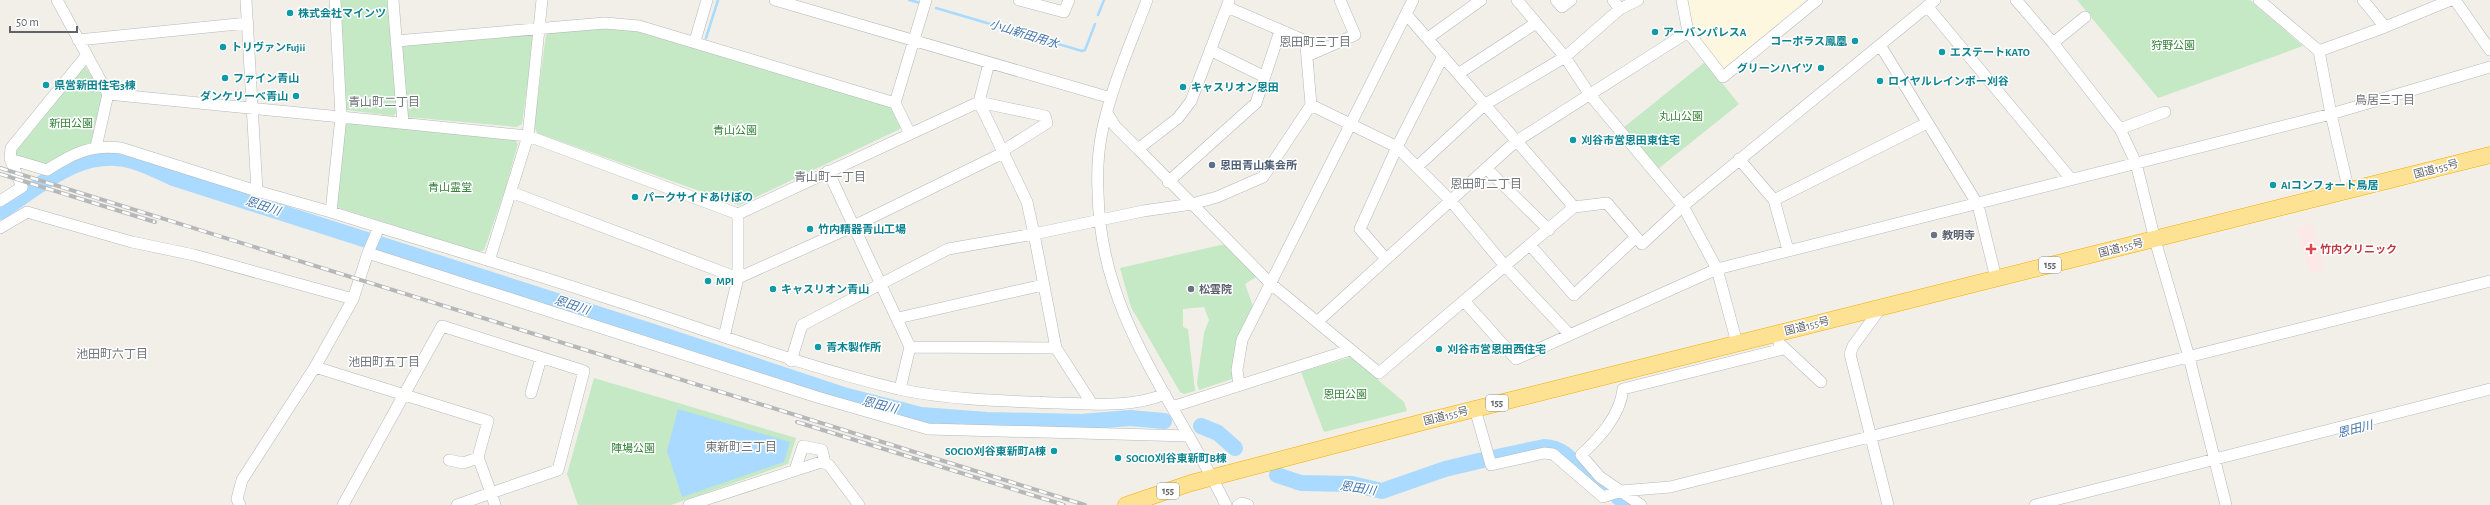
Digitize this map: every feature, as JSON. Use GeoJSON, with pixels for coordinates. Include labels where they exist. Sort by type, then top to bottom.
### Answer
{"type":"FeatureCollection","features":[{"type":"Feature","properties":{"kind":"highway","name":"国道155号"},"geometry":{"type":"LineString","coordinates":[[1126,505],[1211,478],[1475,409],[1773,334],[1880,309],[1996,278],[2349,192],[2490,155]]}},
{"type":"Feature","properties":{"kind":"street"},"geometry":{"type":"LineString","coordinates":[[57,0],[108,94],[96,146]]}},
{"type":"Feature","properties":{"kind":"street"},"geometry":{"type":"LineString","coordinates":[[246,0],[258,191]]}},
{"type":"Feature","properties":{"kind":"street"},"geometry":{"type":"LineString","coordinates":[[331,212],[341,117],[335,0]]}},
{"type":"Feature","properties":{"kind":"street"},"geometry":{"type":"LineString","coordinates":[[393,0],[403,123]]}},
{"type":"Feature","properties":{"kind":"street"},"geometry":{"type":"LineString","coordinates":[[489,261],[528,136],[542,0]]}},
{"type":"Feature","properties":{"kind":"street"},"geometry":{"type":"LineString","coordinates":[[695,41],[707,0]]}},
{"type":"Feature","properties":{"kind":"street"},"geometry":{"type":"LineString","coordinates":[[775,0],[879,29],[913,42],[1111,98]]}},
{"type":"Feature","properties":{"kind":"street"},"geometry":{"type":"LineString","coordinates":[[910,134],[895,103],[926,0]]}},
{"type":"Feature","properties":{"kind":"street"},"geometry":{"type":"LineString","coordinates":[[1019,0],[1064,12],[1069,0]]}},
{"type":"Feature","properties":{"kind":"street"},"geometry":{"type":"LineString","coordinates":[[1147,0],[1111,98],[1098,152],[1099,221],[1102,246],[1119,304],[1165,394],[1226,505]]}},
{"type":"Feature","properties":{"kind":"street"},"geometry":{"type":"LineString","coordinates":[[1307,56],[1355,35],[1340,0]]}},
{"type":"Feature","properties":{"kind":"street"},"geometry":{"type":"LineString","coordinates":[[1239,385],[1237,370],[1242,340],[1413,0]]}},
{"type":"Feature","properties":{"kind":"street"},"geometry":{"type":"LineString","coordinates":[[1428,38],[1481,0]]}},
{"type":"Feature","properties":{"kind":"street"},"geometry":{"type":"LineString","coordinates":[[1517,0],[1565,57],[1590,96],[1683,206],[1717,269],[1737,343]]}},
{"type":"Feature","properties":{"kind":"street"},"geometry":{"type":"LineString","coordinates":[[1556,0],[1562,7],[1572,0]]}},
{"type":"Feature","properties":{"kind":"street"},"geometry":{"type":"LineString","coordinates":[[1613,0],[1620,9]]}},
{"type":"Feature","properties":{"kind":"street"},"geometry":{"type":"LineString","coordinates":[[1418,166],[1484,105],[1565,57],[1620,9],[1638,0]]}},
{"type":"Feature","properties":{"kind":"street"},"geometry":{"type":"LineString","coordinates":[[1682,0],[1688,32],[1723,77],[1817,0]]}},
{"type":"Feature","properties":{"kind":"street"},"geometry":{"type":"LineString","coordinates":[[2016,0],[2053,43],[2120,129],[2136,163],[2155,240],[2189,357],[2226,505]]}},
{"type":"Feature","properties":{"kind":"street"},"geometry":{"type":"LineString","coordinates":[[2363,0],[2385,27]]}},
{"type":"Feature","properties":{"kind":"street"},"geometry":{"type":"LineString","coordinates":[[2319,51],[2385,27],[2451,0]]}},
{"type":"Feature","properties":{"kind":"street"},"geometry":{"type":"LineString","coordinates":[[2456,0],[2490,50]]}},
{"type":"Feature","properties":{"kind":"street"},"geometry":{"type":"LineString","coordinates":[[2264,2],[2319,51],[2349,192]]}},
{"type":"Feature","properties":{"kind":"street"},"geometry":{"type":"LineString","coordinates":[[1107,113],[1115,126],[1168,182],[1192,204],[1271,284],[1379,373],[1465,302],[1574,207],[1607,203],[1642,244],[1683,206],[1739,159],[1931,3],[2071,179]]}},
{"type":"Feature","properties":{"kind":"street"},"geometry":{"type":"LineString","coordinates":[[791,361],[802,325],[948,249],[1034,234],[1143,211],[1192,204],[1224,194],[1263,177],[1311,105],[1306,46],[1301,39],[1280,31],[1228,4],[1191,101],[1178,118],[1138,149]]}},
{"type":"Feature","properties":{"kind":"street"},"geometry":{"type":"LineString","coordinates":[[1406,14],[1515,142],[1574,207]]}},
{"type":"Feature","properties":{"kind":"street"},"geometry":{"type":"LineString","coordinates":[[2053,43],[2084,17]]}},
{"type":"Feature","properties":{"kind":"street"},"geometry":{"type":"LineString","coordinates":[[78,40],[248,23]]}},
{"type":"Feature","properties":{"kind":"street"},"geometry":{"type":"LineString","coordinates":[[396,41],[539,30],[605,23],[639,26],[695,41],[895,103]]}},
{"type":"Feature","properties":{"kind":"street"},"geometry":{"type":"LineString","coordinates":[[1458,74],[1536,23]]}},
{"type":"Feature","properties":{"kind":"street"},"geometry":{"type":"LineString","coordinates":[[1168,182],[1256,103],[1263,76],[1280,31]]}},
{"type":"Feature","properties":{"kind":"street"},"geometry":{"type":"LineString","coordinates":[[1317,322],[1515,142],[1590,96],[1688,32]]}},
{"type":"Feature","properties":{"kind":"street"},"geometry":{"type":"LineString","coordinates":[[1880,45],[1978,205],[1996,278]]}},
{"type":"Feature","properties":{"kind":"street"},"geometry":{"type":"LineString","coordinates":[[1210,50],[1263,76]]}},
{"type":"Feature","properties":{"kind":"street"},"geometry":{"type":"LineString","coordinates":[[0,201],[22,187],[10,159],[11,148],[87,55]]}},
{"type":"Feature","properties":{"kind":"street"},"geometry":{"type":"LineString","coordinates":[[1386,259],[1360,229],[1398,147],[1443,56]]}},
{"type":"Feature","properties":{"kind":"street"},"geometry":{"type":"LineString","coordinates":[[989,63],[979,102],[1004,151],[1027,202],[1056,348],[1092,404]]}},
{"type":"Feature","properties":{"kind":"street"},"geometry":{"type":"LineString","coordinates":[[1465,302],[1516,359],[1717,269],[1788,250],[1978,205],[2071,179],[2332,114],[2490,67]]}},
{"type":"Feature","properties":{"kind":"street"},"geometry":{"type":"LineString","coordinates":[[108,94],[253,107],[528,136],[738,214],[979,102],[1045,116],[1048,124],[1004,151],[854,226],[738,278],[511,192]]}},
{"type":"Feature","properties":{"kind":"street"},"geometry":{"type":"LineString","coordinates":[[1311,105],[1398,147],[1451,201],[1505,266],[1570,335]]}},
{"type":"Feature","properties":{"kind":"street"},"geometry":{"type":"LineString","coordinates":[[2120,129],[2165,112]]}},
{"type":"Feature","properties":{"kind":"street"},"geometry":{"type":"LineString","coordinates":[[1774,200],[1927,123]]}},
{"type":"Feature","properties":{"kind":"street"},"geometry":{"type":"LineString","coordinates":[[10,159],[47,170],[76,152],[96,146],[121,148],[489,261],[724,337],[791,361],[900,389],[973,397],[1092,404],[1126,404],[1165,394]]}},
{"type":"Feature","properties":{"kind":"street"},"geometry":{"type":"LineString","coordinates":[[1739,159],[1774,200],[1788,250]]}},
{"type":"Feature","properties":{"kind":"street"},"geometry":{"type":"LineString","coordinates":[[1486,168],[1549,230]]}},
{"type":"Feature","properties":{"kind":"street"},"geometry":{"type":"LineString","coordinates":[[828,171],[898,318],[910,347],[900,389]]}},
{"type":"Feature","properties":{"kind":"street"},"geometry":{"type":"LineString","coordinates":[[0,228],[27,212],[132,242],[194,255],[353,300]]}},
{"type":"Feature","properties":{"kind":"street"},"geometry":{"type":"LineString","coordinates":[[724,337],[738,278],[738,214]]}},
{"type":"Feature","properties":{"kind":"street"},"geometry":{"type":"LineString","coordinates":[[240,505],[237,499],[242,480],[315,367],[353,300],[368,253],[379,227]]}},
{"type":"Feature","properties":{"kind":"street"},"geometry":{"type":"LineString","coordinates":[[1530,245],[1574,296],[1636,237]]}},
{"type":"Feature","properties":{"kind":"street"},"geometry":{"type":"LineString","coordinates":[[368,253],[816,397],[928,429],[1189,436]]}},
{"type":"Feature","properties":{"kind":"street"},"geometry":{"type":"LineString","coordinates":[[1475,409],[1491,465],[1544,453],[1554,454],[1603,497],[1621,491],[1670,487],[1871,438],[2490,281]]}},
{"type":"Feature","properties":{"kind":"street"},"geometry":{"type":"LineString","coordinates":[[898,318],[1043,285]]}},
{"type":"Feature","properties":{"kind":"street"},"geometry":{"type":"LineString","coordinates":[[1880,309],[1853,346],[1850,354],[1888,505]]}},
{"type":"Feature","properties":{"kind":"street"},"geometry":{"type":"LineString","coordinates":[[343,505],[442,326],[584,370],[558,470],[458,505]]}},
{"type":"Feature","properties":{"kind":"street"},"geometry":{"type":"LineString","coordinates":[[1773,334],[1783,348],[1821,382]]}},
{"type":"Feature","properties":{"kind":"street"},"geometry":{"type":"LineString","coordinates":[[910,347],[1056,348]]}},
{"type":"Feature","properties":{"kind":"street"},"geometry":{"type":"LineString","coordinates":[[1641,505],[1600,477],[1581,455],[1599,438],[1614,417],[1622,402],[1623,390],[1783,348]]}},
{"type":"Feature","properties":{"kind":"street"},"geometry":{"type":"LineString","coordinates":[[1172,407],[1350,350]]}},
{"type":"Feature","properties":{"kind":"street"},"geometry":{"type":"LineString","coordinates":[[531,393],[542,358]]}},
{"type":"Feature","properties":{"kind":"street"},"geometry":{"type":"LineString","coordinates":[[315,367],[488,421],[478,458],[495,505]]}},
{"type":"Feature","properties":{"kind":"street"},"geometry":{"type":"LineString","coordinates":[[2035,505],[2490,389]]}},
{"type":"Feature","properties":{"kind":"street"},"geometry":{"type":"LineString","coordinates":[[795,470],[803,446],[822,450],[825,463],[859,505]]}},
{"type":"Feature","properties":{"kind":"street"},"geometry":{"type":"LineString","coordinates":[[449,460],[463,463],[478,458]]}},
{"type":"Feature","properties":{"kind":"street"},"geometry":{"type":"LineString","coordinates":[[688,505],[821,462],[825,463]]}},
{"type":"Feature","properties":{"kind":"street"},"geometry":{"type":"LineString","coordinates":[[1238,505],[1242,503],[1248,505]]}},
{"type":"Feature","properties":{"kind":"shaded area"},"geometry":{"type":"Polygon","coordinates":[[[1687,0],[1806,0],[1724,69],[1692,30],[1687,0]]]}},
{"type":"Feature","properties":{"kind":"shaded area","name":"竹内クリニック"},"geometry":{"type":"Polygon","coordinates":[[[2312,223],[2324,269],[2310,274],[2297,228],[2312,223]]]}},
{"type":"Feature","properties":{"kind":"green space"},"geometry":{"type":"Polygon","coordinates":[[[337,0],[389,0],[397,112],[393,116],[347,110],[344,107],[337,0]]]}},
{"type":"Feature","properties":{"kind":"green space","name":"狩野公園"},"geometry":{"type":"Polygon","coordinates":[[[2077,0],[2250,0],[2303,46],[2158,98],[2077,0]]]}},
{"type":"Feature","properties":{"kind":"green space","name":"青山公園"},"geometry":{"type":"Polygon","coordinates":[[[604,28],[647,32],[894,105],[902,124],[900,129],[739,205],[537,133],[534,126],[546,35],[552,32],[604,28]]]}},
{"type":"Feature","properties":{"kind":"green space"},"geometry":{"type":"Polygon","coordinates":[[[532,33],[534,36],[522,124],[517,127],[408,117],[400,48],[403,44],[532,33]]]}},
{"type":"Feature","properties":{"kind":"green space","name":"丸山公園"},"geometry":{"type":"Polygon","coordinates":[[[1705,62],[1739,104],[1658,169],[1623,128],[1705,62]]]}},
{"type":"Feature","properties":{"kind":"green space","name":"新田公園"},"geometry":{"type":"Polygon","coordinates":[[[85,66],[103,94],[92,144],[69,150],[47,165],[15,156],[17,150],[85,66]]]}},
{"type":"Feature","properties":{"kind":"green space","name":"青山霊堂"},"geometry":{"type":"Polygon","coordinates":[[[347,123],[515,140],[518,144],[504,193],[484,250],[479,252],[339,208],[335,204],[344,126],[347,123]]]}},
{"type":"Feature","properties":{"kind":"green space","name":"松雲院"},"geometry":{"type":"Polygon","coordinates":[[[1225,244],[1258,276],[1245,284],[1254,309],[1235,378],[1199,390],[1197,383],[1204,333],[1209,320],[1204,307],[1183,309],[1183,327],[1188,329],[1195,391],[1184,394],[1180,392],[1131,307],[1120,268],[1225,244]]]}},
{"type":"Feature","properties":{"kind":"green space","name":"恩田公園"},"geometry":{"type":"Polygon","coordinates":[[[1351,357],[1404,402],[1407,411],[1324,432],[1301,372],[1351,357]]]}},
{"type":"Feature","properties":{"kind":"green space","name":"陣場公園"},"geometry":{"type":"Polygon","coordinates":[[[594,378],[796,438],[788,464],[671,505],[578,505],[567,474],[594,378]]]}},
{"type":"Feature","properties":{"kind":"water"},"geometry":{"type":"Polygon","coordinates":[[[678,409],[790,442],[784,462],[682,497],[667,451],[678,409]]]}},
{"type":"Feature","properties":{"kind":"waterway","name":"小山新田用水"},"geometry":{"type":"LineString","coordinates":[[706,38],[718,0]]}},
{"type":"Feature","properties":{"kind":"waterway","name":"小山新田用水"},"geometry":{"type":"LineString","coordinates":[[909,0],[921,3]]}},
{"type":"Feature","properties":{"kind":"waterway","name":"小山新田用水"},"geometry":{"type":"LineString","coordinates":[[1098,15],[1104,0]]}},
{"type":"Feature","properties":{"kind":"waterway","name":"小山新田用水"},"geometry":{"type":"LineString","coordinates":[[936,8],[1082,51],[1085,50],[1095,24]]}},
{"type":"Feature","properties":{"kind":"waterway","name":"恩田川"},"geometry":{"type":"LineString","coordinates":[[0,212],[46,180],[79,164],[96,159],[114,158],[133,161],[173,178],[657,333],[847,396],[921,415],[987,420],[1081,422],[1130,418],[1164,421]]}},
{"type":"Feature","properties":{"kind":"waterway","name":"恩田川"},"geometry":{"type":"LineString","coordinates":[[1201,426],[1218,433],[1235,448]]}},
{"type":"Feature","properties":{"kind":"waterway","name":"恩田川"},"geometry":{"type":"LineString","coordinates":[[1497,457],[1544,447],[1552,448],[1565,455],[1585,476],[1607,491]]}},
{"type":"Feature","properties":{"kind":"waterway","name":"恩田川"},"geometry":{"type":"LineString","coordinates":[[1277,475],[1301,483],[1352,484],[1382,491],[1445,469],[1483,460]]}},
{"type":"Feature","properties":{"kind":"waterway","name":"恩田川"},"geometry":{"type":"LineString","coordinates":[[1618,497],[1629,505]]}},
{"type":"Feature","properties":{"kind":"railway"},"geometry":{"type":"LineString","coordinates":[[0,168],[1085,505]]}},
{"type":"Feature","properties":{"kind":"railway"},"geometry":{"type":"LineString","coordinates":[[0,174],[155,222]]}},
{"type":"Feature","properties":{"kind":"railway"},"geometry":{"type":"LineString","coordinates":[[797,422],[1064,505]]}},
{"type":"Feature","properties":{"kind":"place","name":"株式会社マインツ"},"geometry":{"type":"Point","coordinates":[290,13]}},
{"type":"Feature","properties":{"kind":"place","name":"アーバンパレスA"},"geometry":{"type":"Point","coordinates":[1655,32]}},
{"type":"Feature","properties":{"kind":"place","name":"コーポラス鳳凰"},"geometry":{"type":"Point","coordinates":[1855,41]}},
{"type":"Feature","properties":{"kind":"place","name":"トリヴァンFujii"},"geometry":{"type":"Point","coordinates":[223,47]}},
{"type":"Feature","properties":{"kind":"place","name":"エステートKATO"},"geometry":{"type":"Point","coordinates":[1942,52]}},
{"type":"Feature","properties":{"kind":"place","name":"グリーンハイツ"},"geometry":{"type":"Point","coordinates":[1821,68]}},
{"type":"Feature","properties":{"kind":"place","name":"ファイン青山"},"geometry":{"type":"Point","coordinates":[225,78]}},
{"type":"Feature","properties":{"kind":"place","name":"ロイヤルレインボー刈谷"},"geometry":{"type":"Point","coordinates":[1880,81]}},
{"type":"Feature","properties":{"kind":"place","name":"県営新田住宅3棟"},"geometry":{"type":"Point","coordinates":[46,85]}},
{"type":"Feature","properties":{"kind":"place","name":"キャスリオン恩田"},"geometry":{"type":"Point","coordinates":[1183,87]}},
{"type":"Feature","properties":{"kind":"place","name":"ダンケリーベ青山"},"geometry":{"type":"Point","coordinates":[296,96]}},
{"type":"Feature","properties":{"kind":"place","name":"刈谷市営恩田東住宅"},"geometry":{"type":"Point","coordinates":[1573,140]}},
{"type":"Feature","properties":{"kind":"place","name":"恩田青山集会所"},"geometry":{"type":"Point","coordinates":[1212,165]}},
{"type":"Feature","properties":{"kind":"place","name":"AIコンフォート鳥居"},"geometry":{"type":"Point","coordinates":[2273,185]}},
{"type":"Feature","properties":{"kind":"place","name":"パークサイドあけぼの"},"geometry":{"type":"Point","coordinates":[635,197]}},
{"type":"Feature","properties":{"kind":"place","name":"竹内精器青山工場"},"geometry":{"type":"Point","coordinates":[810,229]}},
{"type":"Feature","properties":{"kind":"place","name":"教明寺"},"geometry":{"type":"Point","coordinates":[1934,235]}},
{"type":"Feature","properties":{"kind":"place","name":"竹内クリニック"},"geometry":{"type":"Point","coordinates":[2311,249]}},
{"type":"Feature","properties":{"kind":"place","name":"MPI"},"geometry":{"type":"Point","coordinates":[708,281]}},
{"type":"Feature","properties":{"kind":"place","name":"キャスリオン青山"},"geometry":{"type":"Point","coordinates":[773,289]}},
{"type":"Feature","properties":{"kind":"place","name":"松雲院"},"geometry":{"type":"Point","coordinates":[1191,289]}},
{"type":"Feature","properties":{"kind":"place","name":"青木製作所"},"geometry":{"type":"Point","coordinates":[818,347]}},
{"type":"Feature","properties":{"kind":"place","name":"刈谷市営恩田西住宅"},"geometry":{"type":"Point","coordinates":[1439,349]}},
{"type":"Feature","properties":{"kind":"place","name":"SOCIO刈谷東新町A棟"},"geometry":{"type":"Point","coordinates":[1054,451]}},
{"type":"Feature","properties":{"kind":"place","name":"SOCIO刈谷東新町B棟"},"geometry":{"type":"Point","coordinates":[1118,458]}},
{"type":"Feature","properties":{"kind":"district","name":"恩田町三丁目"},"geometry":{"type":"Point","coordinates":[1315,42]}},
{"type":"Feature","properties":{"kind":"district","name":"鳥居三丁目"},"geometry":{"type":"Point","coordinates":[2385,100]}},
{"type":"Feature","properties":{"kind":"district","name":"青山町二丁目"},"geometry":{"type":"Point","coordinates":[384,102]}},
{"type":"Feature","properties":{"kind":"district","name":"青山町一丁目"},"geometry":{"type":"Point","coordinates":[830,177]}},
{"type":"Feature","properties":{"kind":"district","name":"恩田町二丁目"},"geometry":{"type":"Point","coordinates":[1486,184]}},
{"type":"Feature","properties":{"kind":"district","name":"池田町六丁目"},"geometry":{"type":"Point","coordinates":[112,354]}},
{"type":"Feature","properties":{"kind":"district","name":"池田町五丁目"},"geometry":{"type":"Point","coordinates":[384,362]}},
{"type":"Feature","properties":{"kind":"district","name":"東新町三丁目"},"geometry":{"type":"Point","coordinates":[741,447]}}]}
